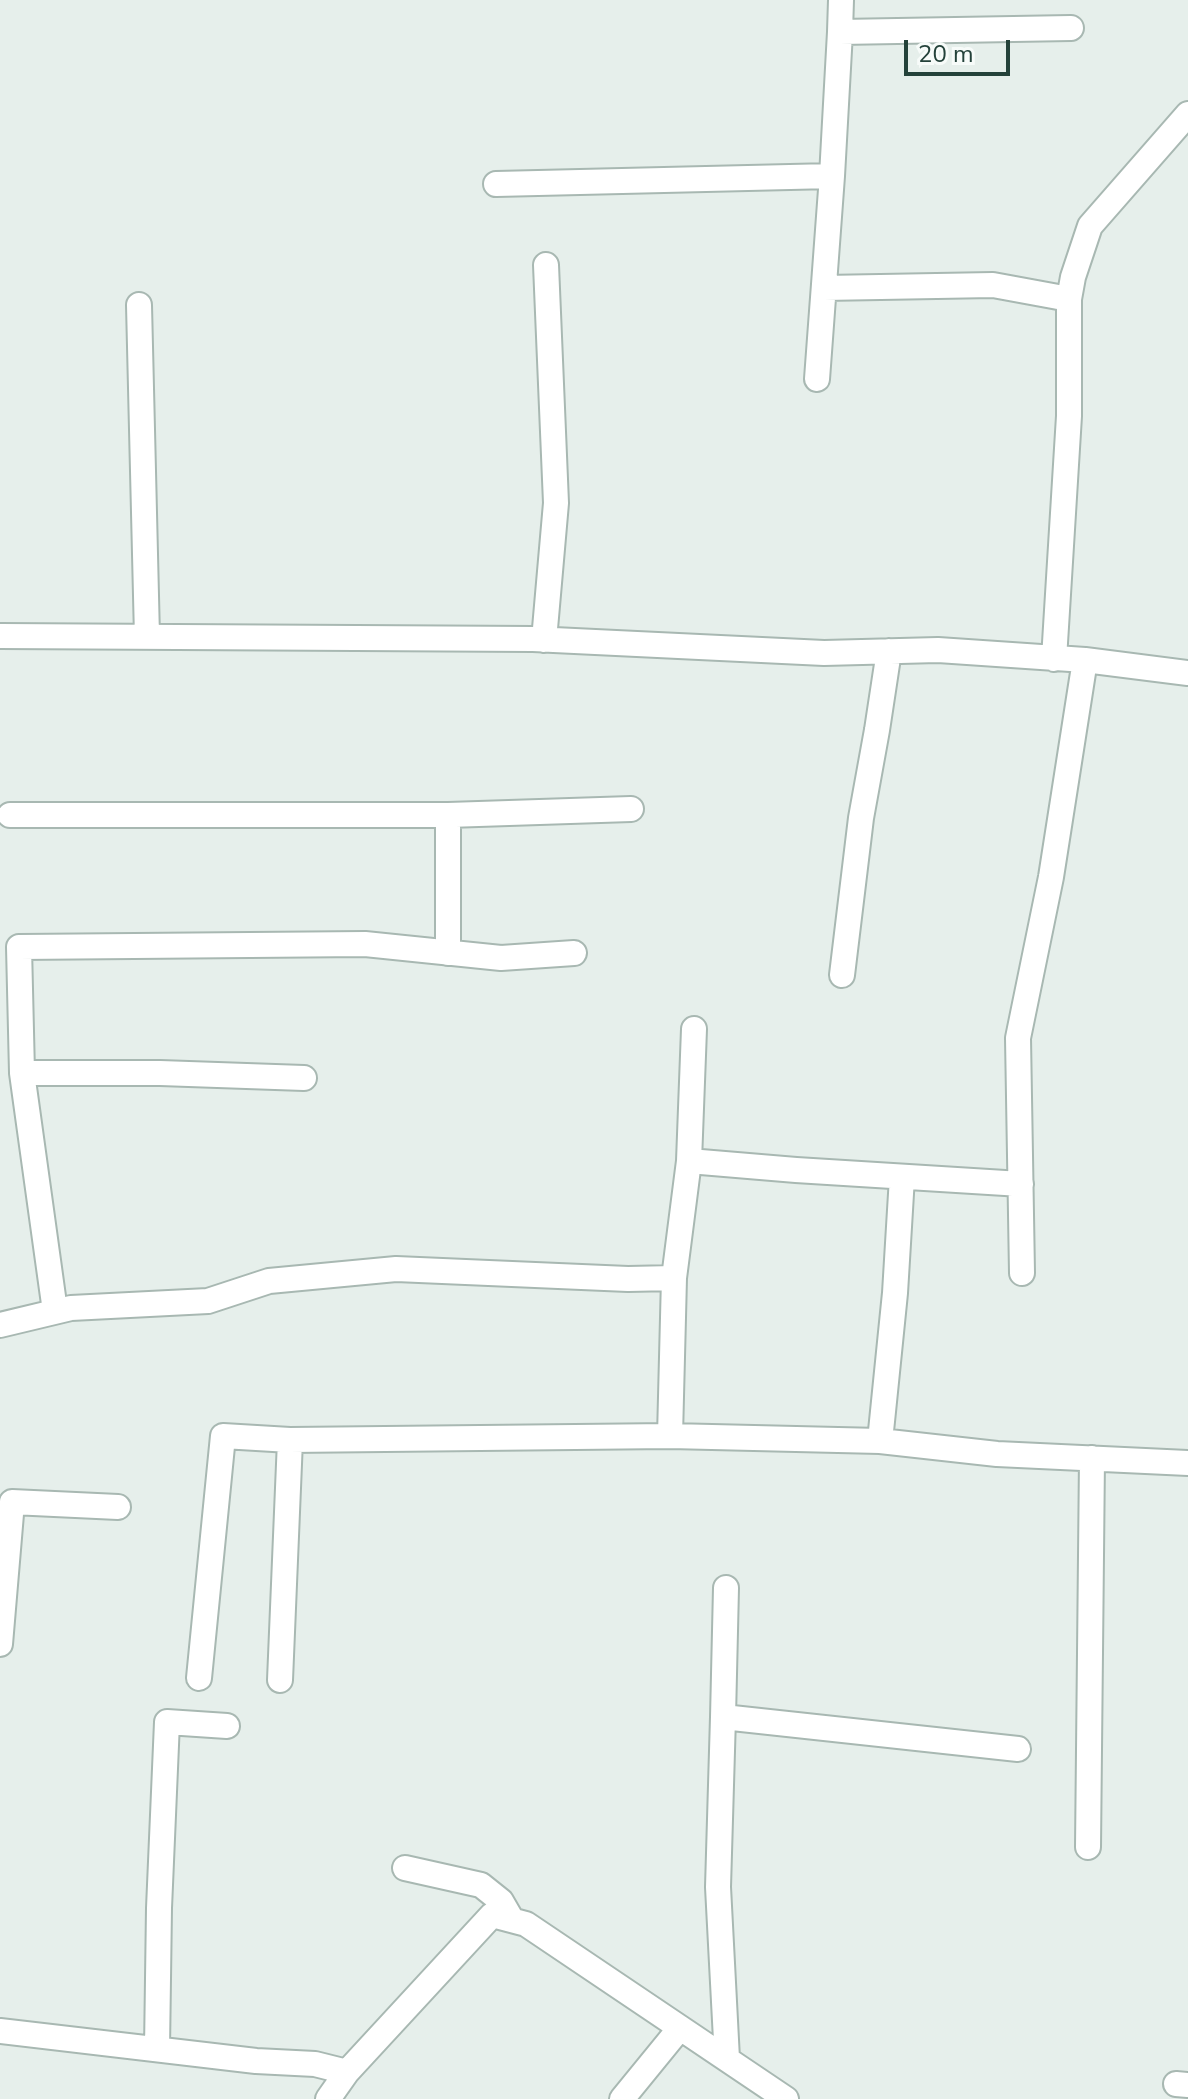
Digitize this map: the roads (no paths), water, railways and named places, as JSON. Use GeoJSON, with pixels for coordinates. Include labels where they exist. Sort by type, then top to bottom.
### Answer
{"type":"FeatureCollection","features":[{"type":"Feature","properties":{"kind":"street"},"geometry":{"type":"LineString","coordinates":[[817,379],[841,0]]}},
{"type":"Feature","properties":{"kind":"street"},"geometry":{"type":"LineString","coordinates":[[840,32],[1071,28]]}},
{"type":"Feature","properties":{"kind":"street"},"geometry":{"type":"LineString","coordinates":[[1054,659],[1069,416],[1069,299],[1073,277],[1090,226],[1188,114]]}},
{"type":"Feature","properties":{"kind":"street"},"geometry":{"type":"LineString","coordinates":[[496,184],[832,176]]}},
{"type":"Feature","properties":{"kind":"street"},"geometry":{"type":"LineString","coordinates":[[544,640],[556,503],[546,265]]}},
{"type":"Feature","properties":{"kind":"street"},"geometry":{"type":"LineString","coordinates":[[824,288],[993,285],[1069,299]]}},
{"type":"Feature","properties":{"kind":"street"},"geometry":{"type":"LineString","coordinates":[[139,305],[147,637]]}},
{"type":"Feature","properties":{"kind":"street"},"geometry":{"type":"LineString","coordinates":[[0,636],[544,640],[824,653],[938,650],[1085,660],[1188,673]]}},
{"type":"Feature","properties":{"kind":"street"},"geometry":{"type":"LineString","coordinates":[[842,975],[861,818],[889,651]]}},
{"type":"Feature","properties":{"kind":"street"},"geometry":{"type":"LineString","coordinates":[[1022,1273],[1018,1038],[1051,877],[1085,660]]}},
{"type":"Feature","properties":{"kind":"street"},"geometry":{"type":"LineString","coordinates":[[10,815],[448,815],[631,809]]}},
{"type":"Feature","properties":{"kind":"street"},"geometry":{"type":"LineString","coordinates":[[448,815],[448,953]]}},
{"type":"Feature","properties":{"kind":"street"},"geometry":{"type":"LineString","coordinates":[[55,1311],[22,1073],[19,947],[365,944],[501,958],[574,953]]}},
{"type":"Feature","properties":{"kind":"street"},"geometry":{"type":"LineString","coordinates":[[670,1436],[674,1278],[689,1161],[694,1029]]}},
{"type":"Feature","properties":{"kind":"street"},"geometry":{"type":"LineString","coordinates":[[22,1073],[160,1073],[304,1078]]}},
{"type":"Feature","properties":{"kind":"street"},"geometry":{"type":"LineString","coordinates":[[689,1161],[1021,1184]]}},
{"type":"Feature","properties":{"kind":"street"},"geometry":{"type":"LineString","coordinates":[[880,1441],[895,1293],[902,1177]]}},
{"type":"Feature","properties":{"kind":"street"},"geometry":{"type":"LineString","coordinates":[[0,1325],[71,1308],[208,1301],[269,1281],[396,1269],[580,1278],[674,1278]]}},
{"type":"Feature","properties":{"kind":"street"},"geometry":{"type":"LineString","coordinates":[[199,1678],[223,1436],[290,1440],[670,1436],[880,1441],[997,1454],[1188,1463]]}},
{"type":"Feature","properties":{"kind":"street"},"geometry":{"type":"LineString","coordinates":[[280,1680],[290,1440]]}},
{"type":"Feature","properties":{"kind":"street"},"geometry":{"type":"LineString","coordinates":[[1088,1847],[1092,1458]]}},
{"type":"Feature","properties":{"kind":"street"},"geometry":{"type":"LineString","coordinates":[[0,1644],[12,1502],[118,1507]]}},
{"type":"Feature","properties":{"kind":"street"},"geometry":{"type":"LineString","coordinates":[[726,1588],[718,1887],[727,2059]]}},
{"type":"Feature","properties":{"kind":"street"},"geometry":{"type":"LineString","coordinates":[[723,1717],[1018,1749]]}},
{"type":"Feature","properties":{"kind":"street"},"geometry":{"type":"LineString","coordinates":[[157,2049],[167,1722],[227,1726]]}},
{"type":"Feature","properties":{"kind":"street"},"geometry":{"type":"LineString","coordinates":[[405,1868],[481,1885],[501,1901],[512,1920]]}},
{"type":"Feature","properties":{"kind":"street"},"geometry":{"type":"LineString","coordinates":[[328,2099],[347,2072],[492,1915],[526,1924],[786,2099]]}},
{"type":"Feature","properties":{"kind":"street"},"geometry":{"type":"LineString","coordinates":[[622,2099],[680,2028]]}},
{"type":"Feature","properties":{"kind":"street"},"geometry":{"type":"LineString","coordinates":[[0,2031],[256,2061],[315,2064],[347,2072]]}}]}
